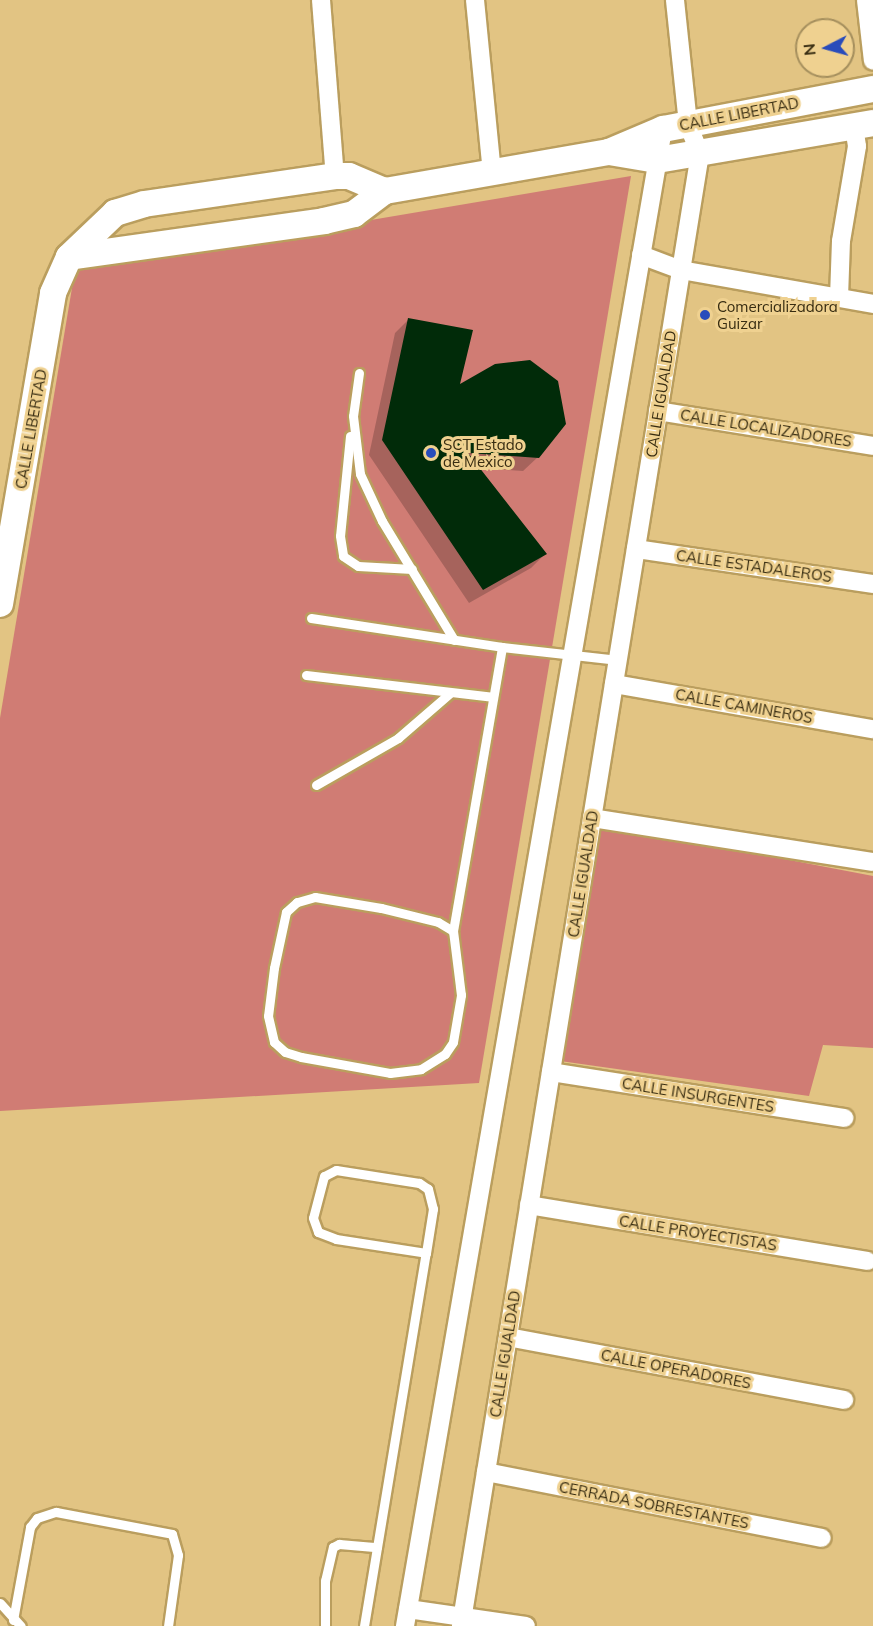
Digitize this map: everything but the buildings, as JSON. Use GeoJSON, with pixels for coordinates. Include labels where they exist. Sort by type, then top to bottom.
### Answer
{"type":"FeatureCollection","features":[{"type":"Feature","properties":{"kind":"main road","name":"CALLE LIBERTAD"},"geometry":{"type":"LineString","coordinates":[[69,257],[324,221],[354,214],[385,191],[609,152],[663,129],[873,89]]}},
{"type":"Feature","properties":{"kind":"main road","name":"CALLE LIBERTAD"},"geometry":{"type":"LineString","coordinates":[[609,152],[657,160],[863,124]]}},
{"type":"Feature","properties":{"kind":"main road","name":"CALLE LIBERTAD"},"geometry":{"type":"LineString","coordinates":[[0,604],[53,293],[69,257],[115,213],[128,207],[335,176],[349,176],[385,191]]}},
{"type":"Feature","properties":{"kind":"street"},"geometry":{"type":"LineString","coordinates":[[321,0],[335,176]]}},
{"type":"Feature","properties":{"kind":"street"},"geometry":{"type":"LineString","coordinates":[[475,0],[492,172]]}},
{"type":"Feature","properties":{"kind":"street"},"geometry":{"type":"LineString","coordinates":[[675,0],[688,124],[700,154]]}},
{"type":"Feature","properties":{"kind":"street"},"geometry":{"type":"LineString","coordinates":[[866,0],[873,61]]}},
{"type":"Feature","properties":{"kind":"street"},"geometry":{"type":"LineString","coordinates":[[839,298],[841,241],[857,146],[863,124]]}},
{"type":"Feature","properties":{"kind":"street"},"geometry":{"type":"LineString","coordinates":[[526,1626],[406,1618],[663,129]]}},
{"type":"Feature","properties":{"kind":"street","name":"CALLE IGUALDAD"},"geometry":{"type":"LineString","coordinates":[[462,1621],[700,154]]}},
{"type":"Feature","properties":{"kind":"street"},"geometry":{"type":"LineString","coordinates":[[641,255],[681,270],[873,304]]}},
{"type":"Feature","properties":{"kind":"street","name":"CALLE LOCALIZADORES"},"geometry":{"type":"LineString","coordinates":[[658,411],[873,446]]}},
{"type":"Feature","properties":{"kind":"street","name":"CALLE ESTADALEROS"},"geometry":{"type":"LineString","coordinates":[[636,549],[873,584]]}},
{"type":"Feature","properties":{"kind":"street","name":"CALLE CAMINEROS"},"geometry":{"type":"LineString","coordinates":[[614,684],[873,729]]}},
{"type":"Feature","properties":{"kind":"street"},"geometry":{"type":"LineString","coordinates":[[592,818],[873,862]]}},
{"type":"Feature","properties":{"kind":"street","name":"CALLE INSURGENTES"},"geometry":{"type":"LineString","coordinates":[[551,1072],[844,1118]]}},
{"type":"Feature","properties":{"kind":"street","name":"CALLE PROYECTISTAS"},"geometry":{"type":"LineString","coordinates":[[529,1206],[867,1261]]}},
{"type":"Feature","properties":{"kind":"street","name":"CALLE OPERADORES"},"geometry":{"type":"LineString","coordinates":[[508,1337],[844,1400]]}},
{"type":"Feature","properties":{"kind":"street","name":"CERRADA SOBRESTANTES"},"geometry":{"type":"LineString","coordinates":[[486,1472],[822,1538]]}},
{"type":"Feature","properties":{"kind":"lane"},"geometry":{"type":"LineString","coordinates":[[359,373],[340,536],[343,556],[358,566],[412,569]]}},
{"type":"Feature","properties":{"kind":"lane"},"geometry":{"type":"LineString","coordinates":[[353,416],[360,474],[382,521],[454,640]]}},
{"type":"Feature","properties":{"kind":"lane"},"geometry":{"type":"LineString","coordinates":[[311,618],[502,647],[618,660]]}},
{"type":"Feature","properties":{"kind":"lane"},"geometry":{"type":"LineString","coordinates":[[453,931],[438,922],[381,908],[315,897],[297,902],[286,912],[274,968],[267,1016],[274,1042],[285,1052],[301,1058],[390,1073],[422,1069],[445,1053],[458,1026],[460,977],[453,931],[502,647]]}},
{"type":"Feature","properties":{"kind":"lane"},"geometry":{"type":"LineString","coordinates":[[306,675],[492,697]]}},
{"type":"Feature","properties":{"kind":"lane"},"geometry":{"type":"LineString","coordinates":[[316,785],[398,738],[450,693]]}},
{"type":"Feature","properties":{"kind":"lane"},"geometry":{"type":"LineString","coordinates":[[364,1626],[426,1253],[433,1209],[424,1185],[336,1170],[324,1176],[313,1218],[318,1232],[336,1239],[426,1253]]}},
{"type":"Feature","properties":{"kind":"lane"},"geometry":{"type":"LineString","coordinates":[[13,1620],[30,1527],[38,1518],[56,1512],[172,1534],[178,1555],[168,1626]]}},
{"type":"Feature","properties":{"kind":"lane"},"geometry":{"type":"LineString","coordinates":[[325,1626],[325,1581],[333,1547],[377,1547]]}},
{"type":"Feature","properties":{"kind":"lane"},"geometry":{"type":"LineString","coordinates":[[0,1603],[13,1620],[21,1626]]}},
{"type":"Feature","properties":{"kind":"shaded area"},"geometry":{"type":"Polygon","coordinates":[[[631,176],[479,1083],[0,1111],[0,718],[75,270],[631,176]]]}},
{"type":"Feature","properties":{"kind":"shaded area"},"geometry":{"type":"Polygon","coordinates":[[[592,822],[873,876],[873,1048],[823,1045],[809,1096],[553,1060],[592,822]]]}},
{"type":"Feature","properties":{"kind":"place","name":"Comercializadora Guizar"},"geometry":{"type":"Point","coordinates":[705,315]}},
{"type":"Feature","properties":{"kind":"place","name":"SCT Estado de Mexico"},"geometry":{"type":"Point","coordinates":[431,453]}}]}
